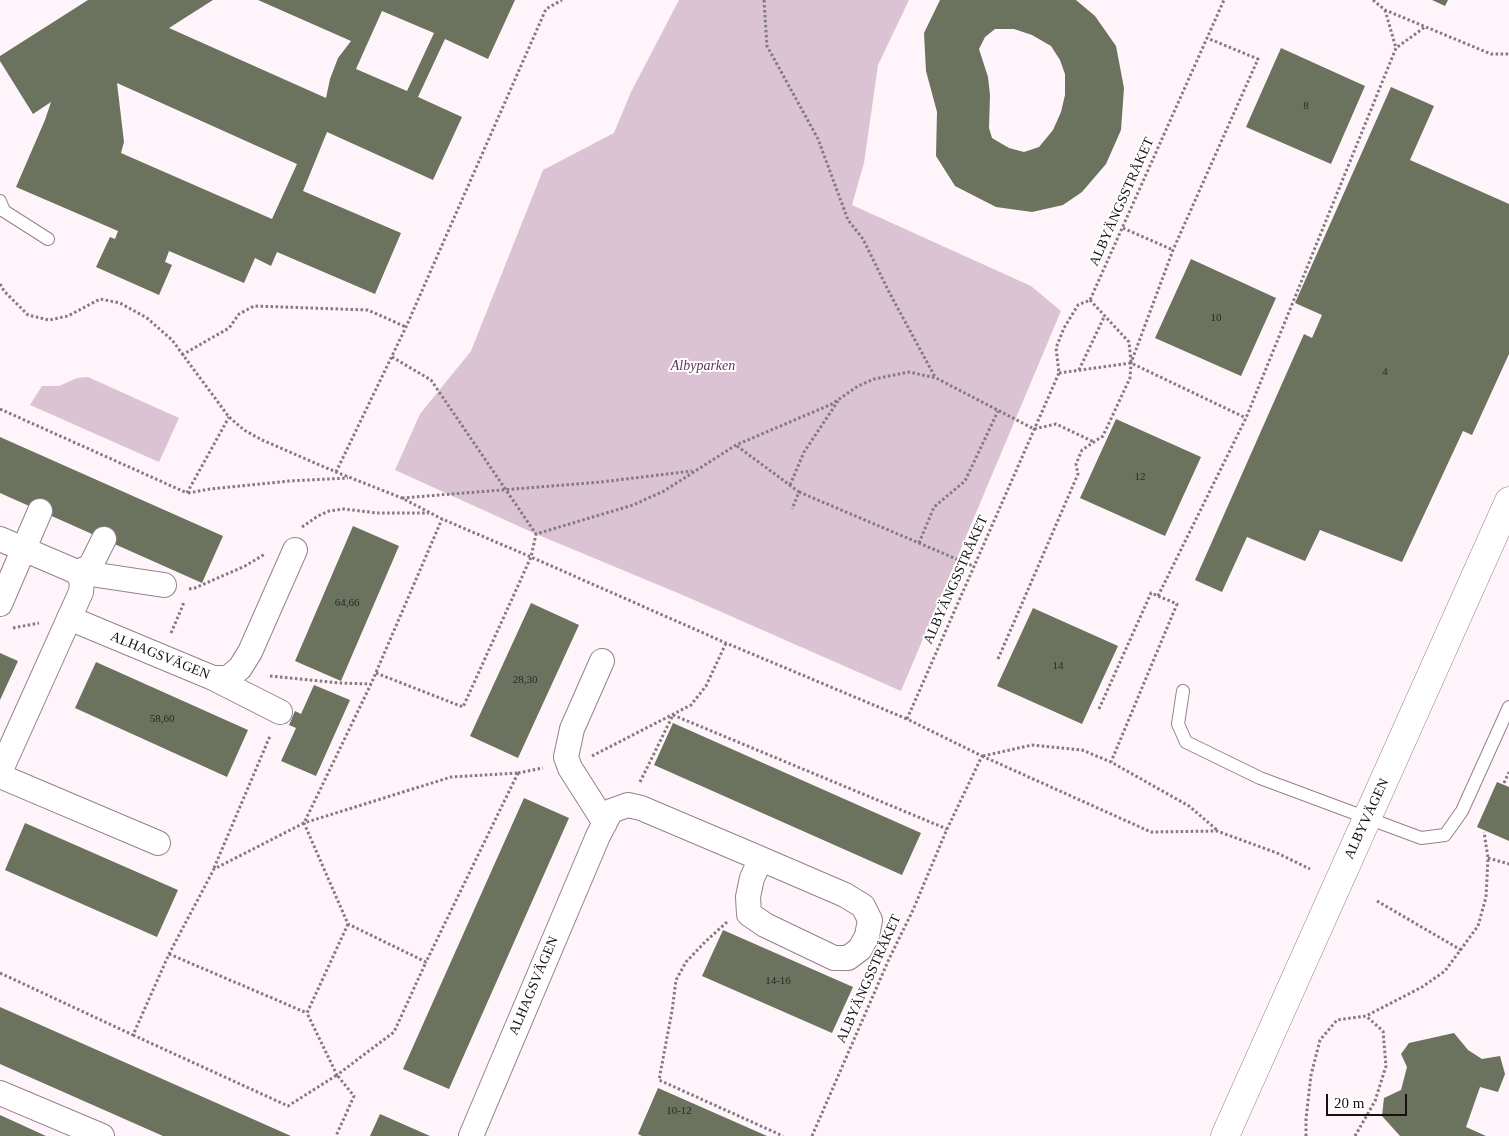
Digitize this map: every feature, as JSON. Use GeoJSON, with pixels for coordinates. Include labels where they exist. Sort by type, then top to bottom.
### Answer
{"type":"FeatureCollection","features":[{"type":"Feature","properties":{"kind":"street","name":"ALBYVÄGEN"},"geometry":{"type":"LineString","coordinates":[[1225,1136],[1509,501]]}},
{"type":"Feature","properties":{"kind":"street"},"geometry":{"type":"LineString","coordinates":[[0,604],[40,511]]}},
{"type":"Feature","properties":{"kind":"street"},"geometry":{"type":"LineString","coordinates":[[0,539],[77,572],[176,591]]}},
{"type":"Feature","properties":{"kind":"street"},"geometry":{"type":"LineString","coordinates":[[77,572],[90,566],[104,540]]}},
{"type":"Feature","properties":{"kind":"street"},"geometry":{"type":"LineString","coordinates":[[224,675],[250,652],[296,550]]}},
{"type":"Feature","properties":{"kind":"street"},"geometry":{"type":"LineString","coordinates":[[77,572],[82,582],[81,592],[1,766],[158,843]]}},
{"type":"Feature","properties":{"kind":"street","name":"ALHAGSVÄGEN"},"geometry":{"type":"LineString","coordinates":[[70,618],[160,656],[224,675],[280,712]]}},
{"type":"Feature","properties":{"kind":"street"},"geometry":{"type":"LineString","coordinates":[[601,829],[566,757],[572,729],[602,661]]}},
{"type":"Feature","properties":{"kind":"street"},"geometry":{"type":"LineString","coordinates":[[601,829],[611,811],[628,805],[641,808],[761,859],[845,895],[864,906],[870,920],[867,936],[860,949],[848,958],[834,958],[765,925],[749,914],[748,897],[752,878],[761,859]]}},
{"type":"Feature","properties":{"kind":"street","name":"ALHAGSVÄGEN"},"geometry":{"type":"LineString","coordinates":[[471,1136],[601,829]]}},
{"type":"Feature","properties":{"kind":"street"},"geometry":{"type":"LineString","coordinates":[[0,1093],[102,1136]]}},
{"type":"Feature","properties":{"kind":"lane"},"geometry":{"type":"LineString","coordinates":[[0,201],[4,211],[48,239]]}},
{"type":"Feature","properties":{"kind":"lane"},"geometry":{"type":"LineString","coordinates":[[1183,691],[1178,724],[1186,742],[1260,778],[1421,838],[1445,835],[1462,811],[1509,707]]}},
{"type":"Feature","properties":{"kind":"path"},"geometry":{"type":"LineString","coordinates":[[336,472],[406,327],[546,10],[562,0]]}},
{"type":"Feature","properties":{"kind":"path"},"geometry":{"type":"LineString","coordinates":[[764,0],[768,46],[818,139],[848,220],[863,239],[889,292],[936,378]]}},
{"type":"Feature","properties":{"kind":"path","name":"ALBYÄNGSSTRÅKET"},"geometry":{"type":"LineString","coordinates":[[907,719],[1059,373],[1056,348],[1064,328],[1078,305],[1090,300],[1224,0]]}},
{"type":"Feature","properties":{"kind":"path"},"geometry":{"type":"LineString","coordinates":[[1374,0],[1384,10],[1491,54],[1509,54]]}},
{"type":"Feature","properties":{"kind":"path"},"geometry":{"type":"LineString","coordinates":[[1384,10],[1396,48]]}},
{"type":"Feature","properties":{"kind":"path"},"geometry":{"type":"LineString","coordinates":[[1158,596],[1246,418],[1396,48],[1425,27]]}},
{"type":"Feature","properties":{"kind":"path"},"geometry":{"type":"LineString","coordinates":[[1131,363],[1173,250],[1258,59],[1207,38]]}},
{"type":"Feature","properties":{"kind":"path"},"geometry":{"type":"LineString","coordinates":[[1123,228],[1173,250]]}},
{"type":"Feature","properties":{"kind":"path"},"geometry":{"type":"LineString","coordinates":[[0,284],[4,291],[28,314],[49,320],[68,316],[100,299],[120,303],[146,318],[172,340],[229,417],[244,430],[262,440],[402,498],[442,519],[531,556],[726,644],[907,719],[982,756],[1152,832],[1217,831],[1277,853],[1310,869]]}},
{"type":"Feature","properties":{"kind":"path"},"geometry":{"type":"LineString","coordinates":[[998,659],[1078,474],[1076,464],[1082,450],[1103,436],[1130,378],[1129,342],[1090,300]]}},
{"type":"Feature","properties":{"kind":"path"},"geometry":{"type":"LineString","coordinates":[[182,355],[229,328],[239,314],[254,306],[368,310],[406,327]]}},
{"type":"Feature","properties":{"kind":"path"},"geometry":{"type":"LineString","coordinates":[[1079,371],[1104,317]]}},
{"type":"Feature","properties":{"kind":"path"},"geometry":{"type":"LineString","coordinates":[[376,673],[463,707],[531,556],[536,534],[431,380],[392,357]]}},
{"type":"Feature","properties":{"kind":"path"},"geometry":{"type":"LineString","coordinates":[[1059,373],[1131,363],[1246,418]]}},
{"type":"Feature","properties":{"kind":"path"},"geometry":{"type":"LineString","coordinates":[[536,534],[632,505],[664,491],[736,445],[832,404],[858,386],[874,380],[909,372],[936,378],[1034,429],[1056,424],[1094,442]]}},
{"type":"Feature","properties":{"kind":"path"},"geometry":{"type":"LineString","coordinates":[[790,485],[804,452],[839,399]]}},
{"type":"Feature","properties":{"kind":"path"},"geometry":{"type":"LineString","coordinates":[[0,409],[188,494],[210,489],[289,481],[352,478]]}},
{"type":"Feature","properties":{"kind":"path"},"geometry":{"type":"LineString","coordinates":[[919,543],[934,507],[965,481],[998,411]]}},
{"type":"Feature","properties":{"kind":"path"},"geometry":{"type":"LineString","coordinates":[[188,494],[229,417]]}},
{"type":"Feature","properties":{"kind":"path"},"geometry":{"type":"LineString","coordinates":[[736,445],[798,492],[973,566]]}},
{"type":"Feature","properties":{"kind":"path"},"geometry":{"type":"LineString","coordinates":[[402,498],[601,482],[694,471]]}},
{"type":"Feature","properties":{"kind":"path"},"geometry":{"type":"LineString","coordinates":[[792,508],[798,492]]}},
{"type":"Feature","properties":{"kind":"path"},"geometry":{"type":"LineString","coordinates":[[308,522],[329,511],[344,509],[429,513]]}},
{"type":"Feature","properties":{"kind":"path"},"geometry":{"type":"LineString","coordinates":[[426,962],[348,924],[304,822],[372,684],[442,519]]}},
{"type":"Feature","properties":{"kind":"path"},"geometry":{"type":"LineString","coordinates":[[160,656],[183,605],[176,591],[196,588],[220,578],[246,566],[262,555]]}},
{"type":"Feature","properties":{"kind":"path"},"geometry":{"type":"LineString","coordinates":[[1098,709],[1151,593],[1177,604],[1111,762]]}},
{"type":"Feature","properties":{"kind":"path"},"geometry":{"type":"LineString","coordinates":[[4,629],[70,618]]}},
{"type":"Feature","properties":{"kind":"path"},"geometry":{"type":"LineString","coordinates":[[589,757],[690,705],[706,686],[726,644]]}},
{"type":"Feature","properties":{"kind":"path"},"geometry":{"type":"LineString","coordinates":[[224,675],[372,684]]}},
{"type":"Feature","properties":{"kind":"path"},"geometry":{"type":"LineString","coordinates":[[133,1035],[169,954],[214,869],[280,712]]}},
{"type":"Feature","properties":{"kind":"path"},"geometry":{"type":"LineString","coordinates":[[628,805],[673,715]]}},
{"type":"Feature","properties":{"kind":"path"},"geometry":{"type":"LineString","coordinates":[[673,715],[947,829]]}},
{"type":"Feature","properties":{"kind":"path"},"geometry":{"type":"LineString","coordinates":[[982,756],[1032,745],[1082,750],[1111,762],[1189,806],[1217,831]]}},
{"type":"Feature","properties":{"kind":"path","name":"ALBYÄNGSSTRÅKET"},"geometry":{"type":"LineString","coordinates":[[812,1136],[947,829],[982,756]]}},
{"type":"Feature","properties":{"kind":"path"},"geometry":{"type":"LineString","coordinates":[[214,869],[304,822],[451,777],[518,773],[543,768]]}},
{"type":"Feature","properties":{"kind":"path"},"geometry":{"type":"LineString","coordinates":[[1504,783],[1509,772]]}},
{"type":"Feature","properties":{"kind":"path"},"geometry":{"type":"LineString","coordinates":[[0,973],[288,1106],[337,1075],[394,1032],[518,773]]}},
{"type":"Feature","properties":{"kind":"path"},"geometry":{"type":"LineString","coordinates":[[1306,1136],[1311,1075],[1320,1040],[1337,1020],[1366,1016],[1422,987],[1445,971],[1478,926],[1486,897],[1488,858],[1484,832]]}},
{"type":"Feature","properties":{"kind":"path"},"geometry":{"type":"LineString","coordinates":[[1488,858],[1509,864]]}},
{"type":"Feature","properties":{"kind":"path"},"geometry":{"type":"LineString","coordinates":[[1377,901],[1461,950]]}},
{"type":"Feature","properties":{"kind":"path"},"geometry":{"type":"LineString","coordinates":[[728,921],[686,962],[676,980],[659,1080],[783,1136]]}},
{"type":"Feature","properties":{"kind":"path"},"geometry":{"type":"LineString","coordinates":[[307,1012],[348,924]]}},
{"type":"Feature","properties":{"kind":"path"},"geometry":{"type":"LineString","coordinates":[[169,954],[307,1012],[337,1075],[354,1096],[336,1136]]}},
{"type":"Feature","properties":{"kind":"path"},"geometry":{"type":"LineString","coordinates":[[1355,1136],[1375,1101],[1386,1066],[1383,1031],[1366,1016]]}},
{"type":"Feature","properties":{"kind":"green space","name":"Albyparken"},"geometry":{"type":"Polygon","coordinates":[[[679,0],[909,0],[878,65],[864,163],[852,205],[1031,286],[1061,311],[901,691],[685,596],[536,534],[395,470],[420,414],[471,351],[543,170],[614,133],[631,92],[679,0]]]}},
{"type":"Feature","properties":{"kind":"green space"},"geometry":{"type":"Polygon","coordinates":[[[88,377],[179,418],[159,462],[30,405],[42,386],[59,386],[77,378],[88,377]]]}},
{"type":"Feature","properties":{"kind":"building"},"geometry":{"type":"Polygon","coordinates":[[[88,0],[213,0],[169,28],[326,98],[330,79],[338,58],[351,41],[258,0],[515,0],[488,59],[445,39],[418,97],[462,117],[433,180],[327,132],[303,191],[401,233],[375,294],[277,252],[271,266],[255,258],[244,283],[169,251],[165,262],[172,265],[159,295],[96,267],[110,237],[115,239],[118,231],[16,187],[51,102],[33,114],[0,61],[0,56],[88,0]],[[382,11],[356,69],[407,91],[434,33],[382,11]],[[117,83],[124,142],[121,153],[272,219],[297,164],[117,83]]]}},
{"type":"Feature","properties":{"kind":"building"},"geometry":{"type":"Polygon","coordinates":[[[940,0],[1076,0],[1095,16],[1116,46],[1124,88],[1121,130],[1106,164],[1082,192],[1063,205],[1032,212],[996,207],[955,186],[936,156],[937,112],[926,71],[924,33],[940,0]],[[995,29],[985,37],[979,49],[988,77],[990,95],[989,128],[992,138],[1009,148],[1024,152],[1039,147],[1053,130],[1061,112],[1065,95],[1065,74],[1060,60],[1051,46],[1032,35],[1014,29],[995,29]]]}},
{"type":"Feature","properties":{"kind":"building"},"geometry":{"type":"Polygon","coordinates":[[[1432,0],[1448,0],[1445,6],[1432,0]]]}},
{"type":"Feature","properties":{"kind":"building"},"geometry":{"type":"Polygon","coordinates":[[[1281,48],[1365,86],[1331,164],[1246,127],[1281,48]]]}},
{"type":"Feature","properties":{"kind":"building"},"geometry":{"type":"Polygon","coordinates":[[[1391,87],[1434,106],[1410,160],[1509,204],[1509,354],[1472,435],[1463,431],[1402,562],[1320,530],[1305,561],[1247,537],[1222,592],[1195,580],[1304,334],[1312,338],[1322,315],[1295,303],[1391,87]]]}},
{"type":"Feature","properties":{"kind":"building"},"geometry":{"type":"Polygon","coordinates":[[[1191,259],[1276,298],[1241,376],[1155,338],[1191,259]]]}},
{"type":"Feature","properties":{"kind":"building"},"geometry":{"type":"Polygon","coordinates":[[[1116,419],[1201,457],[1165,536],[1080,498],[1116,419]]]}},
{"type":"Feature","properties":{"kind":"building"},"geometry":{"type":"Polygon","coordinates":[[[0,437],[223,536],[202,583],[0,493],[0,437]]]}},
{"type":"Feature","properties":{"kind":"building"},"geometry":{"type":"Polygon","coordinates":[[[353,526],[399,546],[341,681],[295,661],[353,526]]]}},
{"type":"Feature","properties":{"kind":"building"},"geometry":{"type":"Polygon","coordinates":[[[531,603],[579,625],[518,758],[470,736],[531,603]]]}},
{"type":"Feature","properties":{"kind":"building"},"geometry":{"type":"Polygon","coordinates":[[[1033,608],[1118,646],[1082,724],[997,686],[1033,608]]]}},
{"type":"Feature","properties":{"kind":"building"},"geometry":{"type":"Polygon","coordinates":[[[0,653],[18,661],[0,700],[0,653]]]}},
{"type":"Feature","properties":{"kind":"building"},"geometry":{"type":"Polygon","coordinates":[[[96,662],[248,730],[227,777],[75,708],[96,662]]]}},
{"type":"Feature","properties":{"kind":"building"},"geometry":{"type":"Polygon","coordinates":[[[314,685],[350,700],[316,776],[281,761],[296,728],[289,725],[295,711],[301,714],[314,685]]]}},
{"type":"Feature","properties":{"kind":"building"},"geometry":{"type":"Polygon","coordinates":[[[673,723],[921,833],[902,875],[654,765],[673,723]]]}},
{"type":"Feature","properties":{"kind":"building"},"geometry":{"type":"Polygon","coordinates":[[[1497,782],[1509,787],[1509,841],[1477,827],[1497,782]]]}},
{"type":"Feature","properties":{"kind":"building"},"geometry":{"type":"Polygon","coordinates":[[[524,798],[569,818],[449,1089],[403,1069],[524,798]]]}},
{"type":"Feature","properties":{"kind":"building"},"geometry":{"type":"Polygon","coordinates":[[[25,823],[178,890],[157,937],[5,870],[25,823]]]}},
{"type":"Feature","properties":{"kind":"building"},"geometry":{"type":"Polygon","coordinates":[[[723,930],[853,987],[832,1033],[702,976],[723,930]]]}},
{"type":"Feature","properties":{"kind":"building"},"geometry":{"type":"Polygon","coordinates":[[[0,1007],[291,1136],[163,1136],[0,1064],[0,1007]]]}},
{"type":"Feature","properties":{"kind":"building"},"geometry":{"type":"Polygon","coordinates":[[[1454,1033],[1468,1050],[1482,1059],[1500,1056],[1505,1074],[1498,1092],[1480,1087],[1466,1127],[1486,1136],[1400,1136],[1382,1116],[1384,1098],[1401,1090],[1407,1067],[1401,1054],[1409,1043],[1454,1033]]]}},
{"type":"Feature","properties":{"kind":"building"},"geometry":{"type":"Polygon","coordinates":[[[658,1088],[767,1136],[642,1136],[638,1134],[658,1088]]]}},
{"type":"Feature","properties":{"kind":"building"},"geometry":{"type":"Polygon","coordinates":[[[380,1114],[430,1136],[370,1136],[380,1114]]]}},
{"type":"Feature","properties":{"kind":"building"},"geometry":{"type":"Polygon","coordinates":[[[0,1115],[46,1136],[0,1136],[0,1115]]]}}]}
